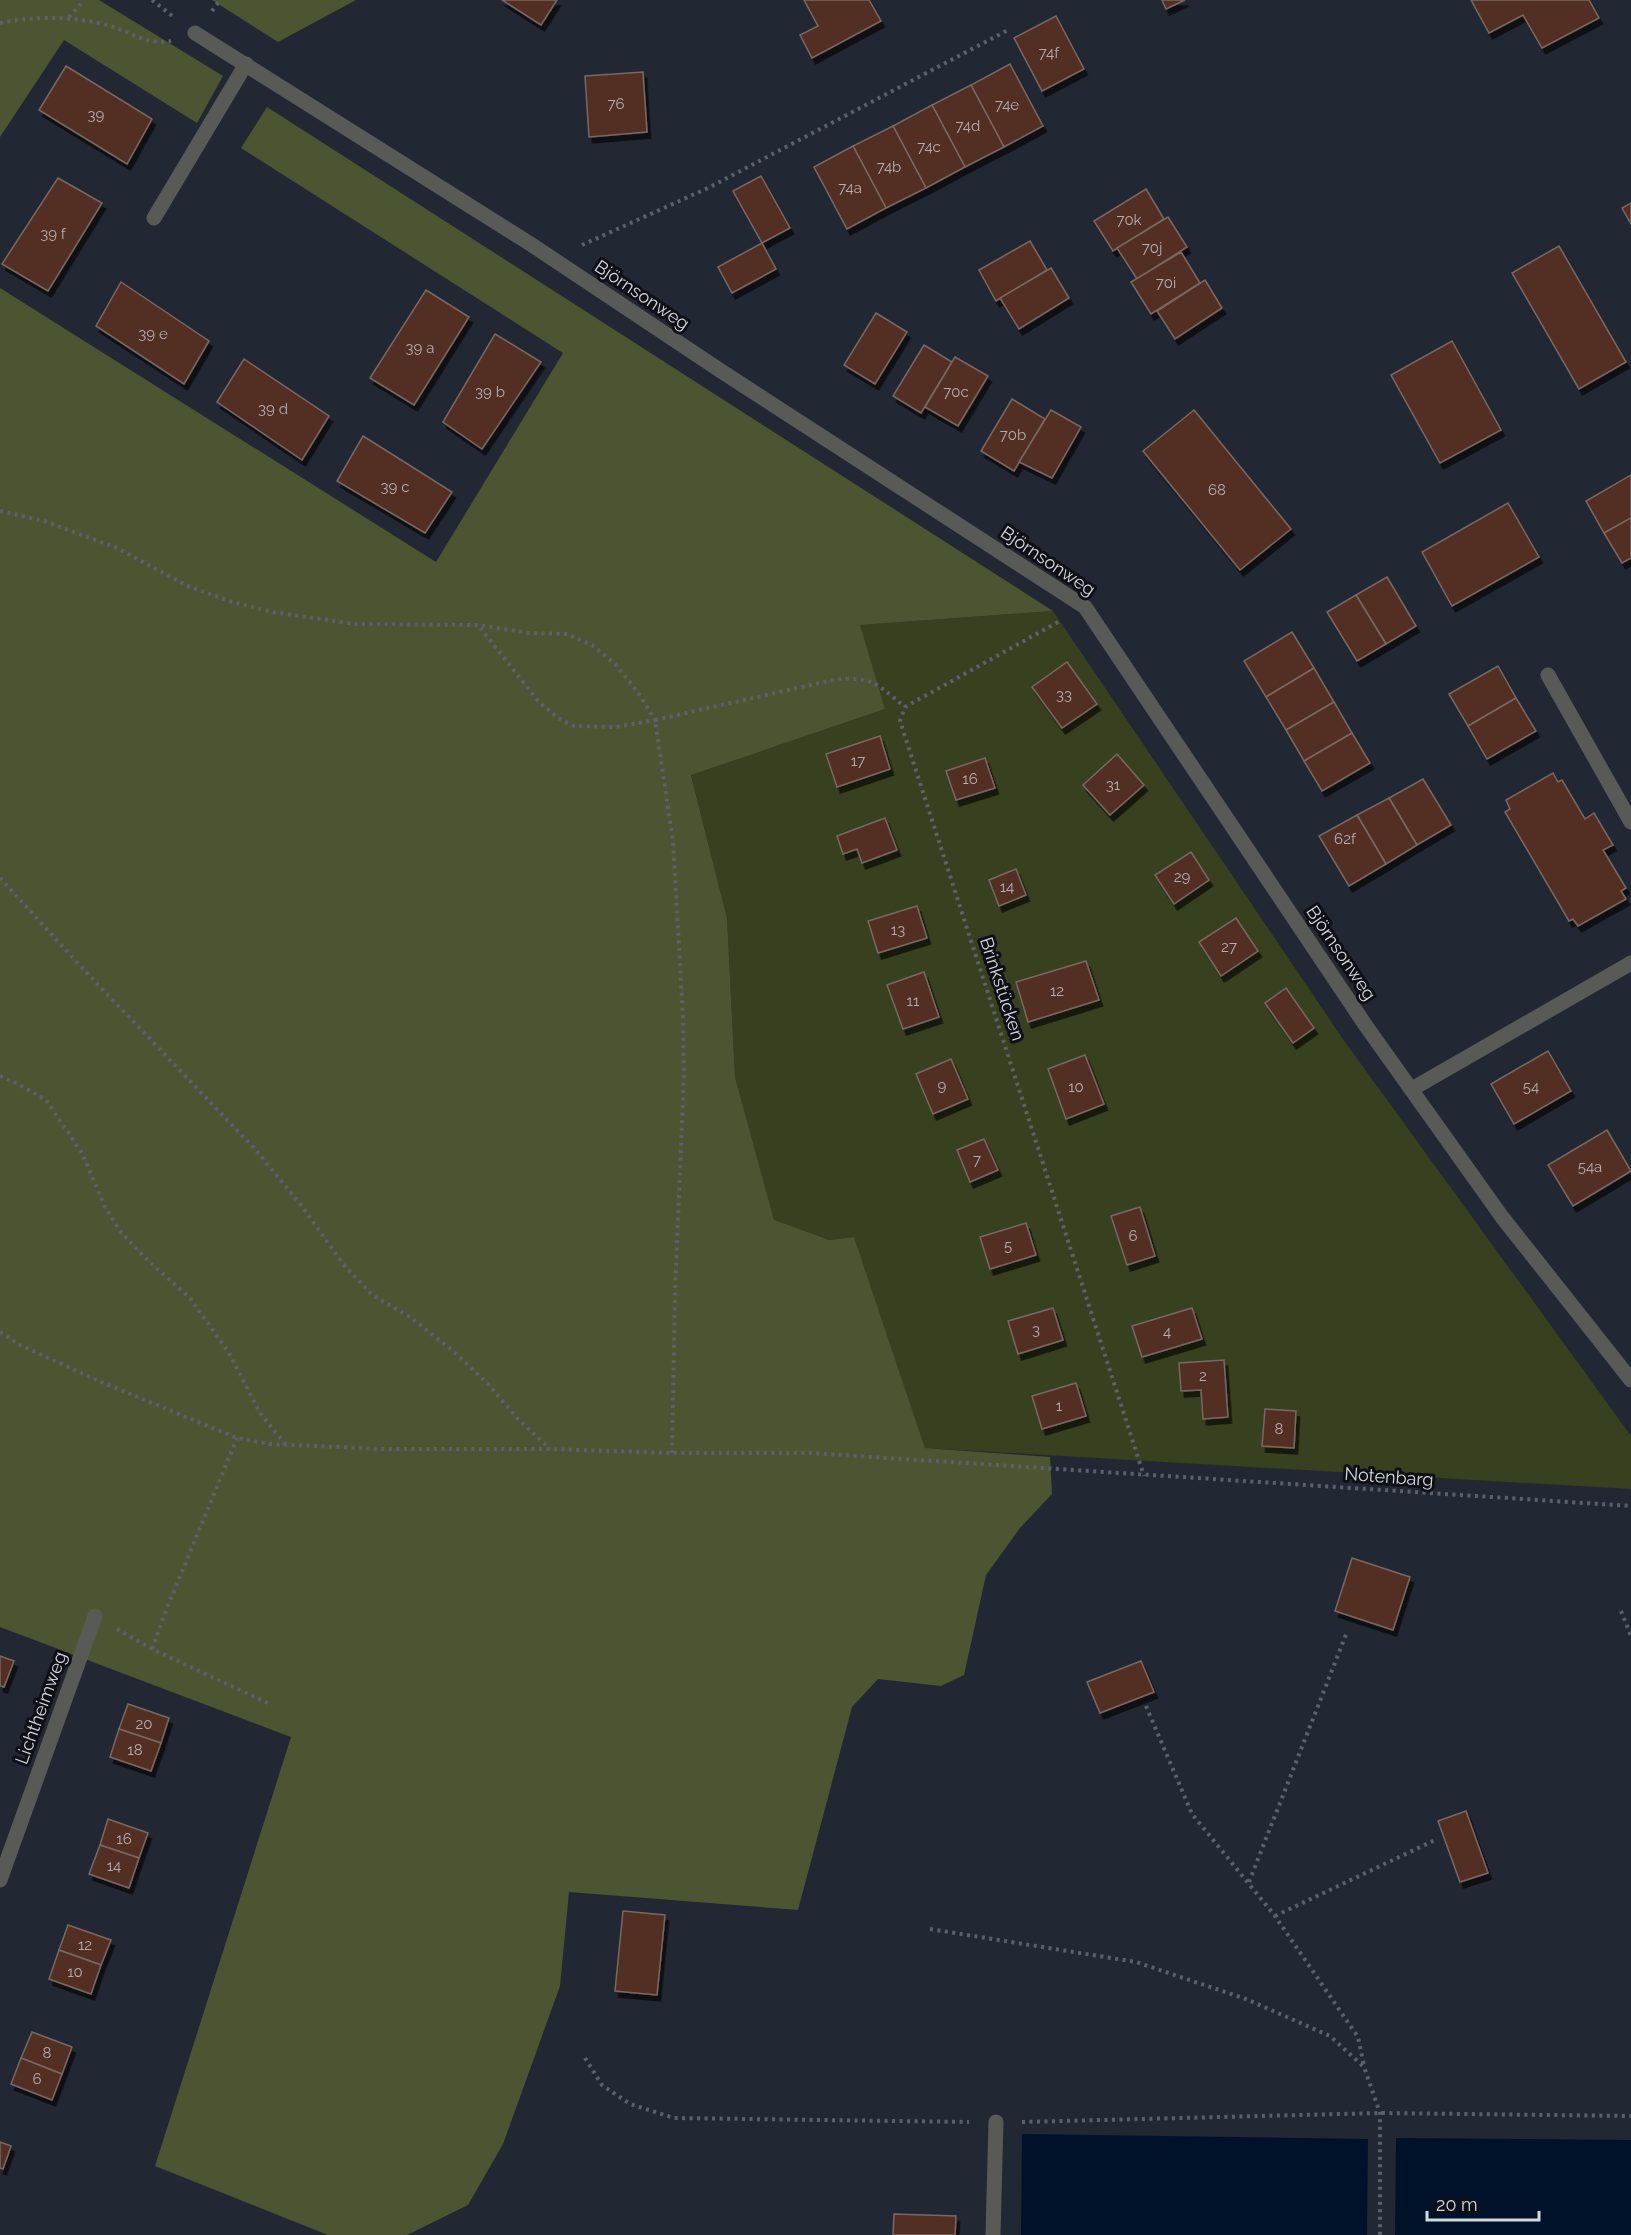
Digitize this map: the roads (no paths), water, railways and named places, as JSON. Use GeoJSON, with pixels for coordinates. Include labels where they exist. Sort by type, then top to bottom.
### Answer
{"type":"FeatureCollection","features":[{"type":"Feature","properties":{"kind":"street","name":"Björnsonweg"},"geometry":{"type":"LineString","coordinates":[[195,33],[552,259],[1085,607],[1353,1006],[1502,1217],[1631,1380]]}},
{"type":"Feature","properties":{"kind":"street"},"geometry":{"type":"LineString","coordinates":[[154,218],[246,64]]}},
{"type":"Feature","properties":{"kind":"street"},"geometry":{"type":"LineString","coordinates":[[1548,675],[1631,822]]}},
{"type":"Feature","properties":{"kind":"street"},"geometry":{"type":"LineString","coordinates":[[1412,1089],[1631,963]]}},
{"type":"Feature","properties":{"kind":"street","name":"Lichtheimweg"},"geometry":{"type":"LineString","coordinates":[[0,1880],[95,1616]]}},
{"type":"Feature","properties":{"kind":"street"},"geometry":{"type":"LineString","coordinates":[[993,2235],[996,2122]]}},
{"type":"Feature","properties":{"kind":"water"},"geometry":{"type":"Polygon","coordinates":[[[1022,2134],[1368,2139],[1367,2235],[1021,2235],[1022,2134]]]}},
{"type":"Feature","properties":{"kind":"water"},"geometry":{"type":"Polygon","coordinates":[[[1396,2138],[1631,2140],[1631,2235],[1395,2235],[1396,2138]]]}}]}
